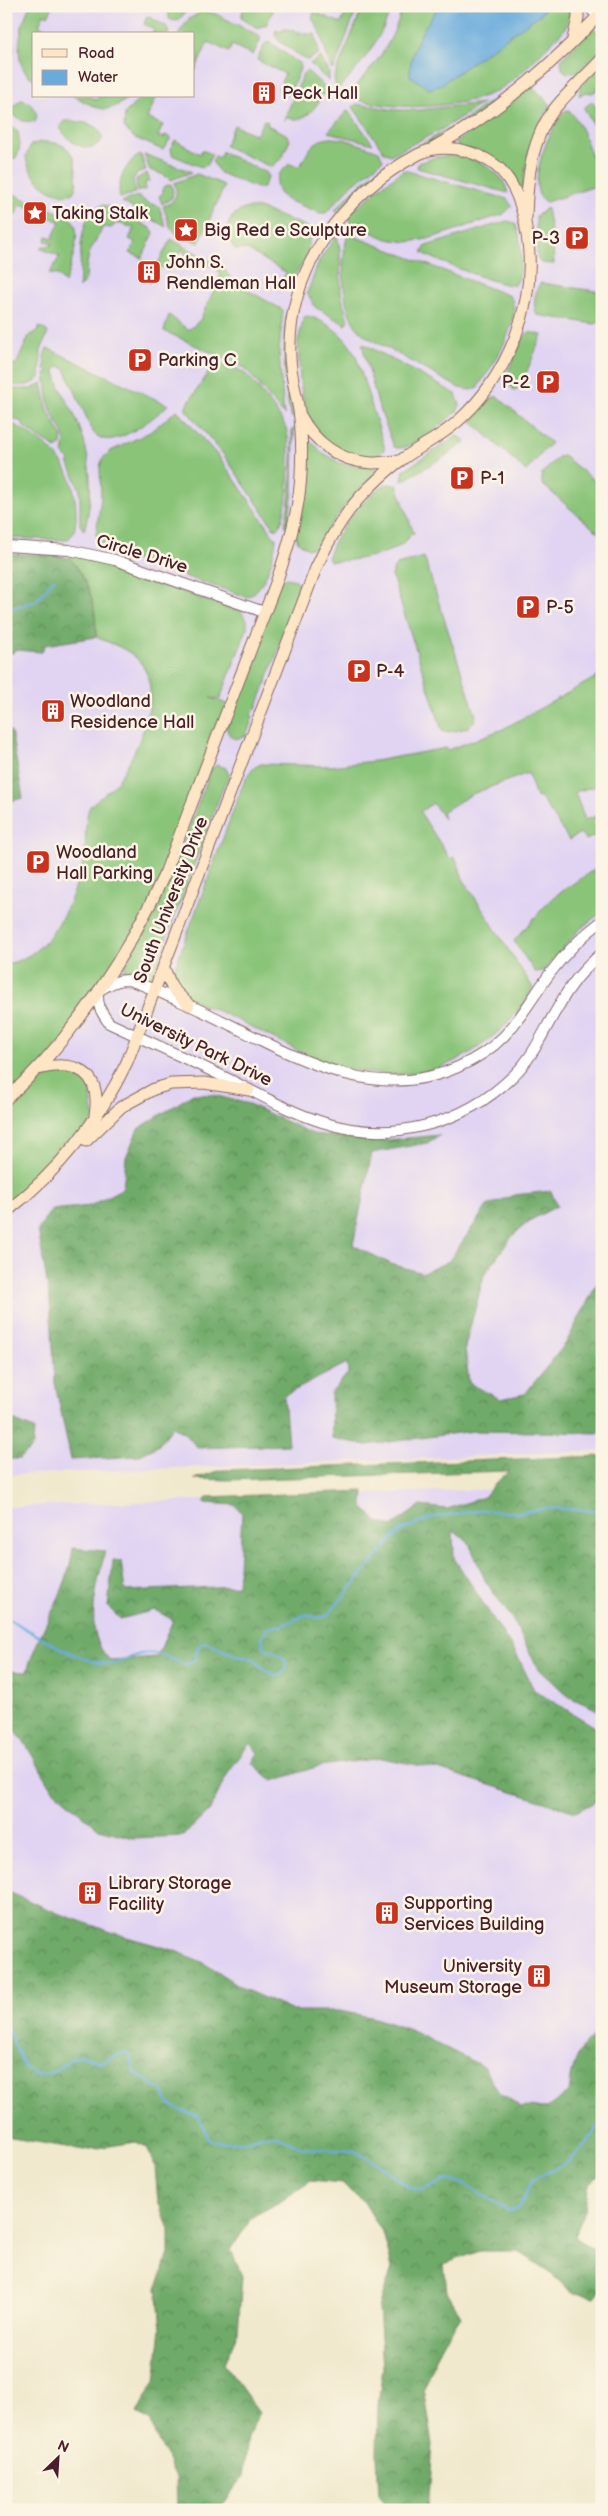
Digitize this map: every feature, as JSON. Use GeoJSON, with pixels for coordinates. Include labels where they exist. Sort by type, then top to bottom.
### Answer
{"type":"FeatureCollection","features":[{"type":"Feature","properties":{"kind":"main road"},"geometry":{"type":"LineString","coordinates":[[572,41],[579,17],[578,6]]}},
{"type":"Feature","properties":{"kind":"main road"},"geometry":{"type":"LineString","coordinates":[[400,461],[366,463],[339,456],[316,438],[299,413],[293,388],[290,349],[297,294],[304,276],[329,230],[354,201],[386,174],[431,150],[497,108],[525,86],[600,16]]}},
{"type":"Feature","properties":{"kind":"main road"},"geometry":{"type":"LineString","coordinates":[[526,224],[529,178],[536,145],[556,108],[602,59]]}},
{"type":"Feature","properties":{"kind":"main road"},"geometry":{"type":"LineString","coordinates":[[431,150],[453,149],[467,151],[494,164],[505,174],[526,224]]}},
{"type":"Feature","properties":{"kind":"main road","name":"South University Drive"},"geometry":{"type":"LineString","coordinates":[[6,1212],[44,1180],[69,1154],[94,1120],[120,1077],[155,992],[316,568],[335,529],[366,491],[400,461],[423,447],[458,421],[488,388],[501,367],[518,329],[528,288],[530,261],[526,224]]}},
{"type":"Feature","properties":{"kind":"main road","name":"South University Drive"},"geometry":{"type":"LineString","coordinates":[[6,1099],[38,1070],[98,991],[132,941],[166,871],[285,556],[299,496],[301,446],[299,413]]}},
{"type":"Feature","properties":{"kind":"main road"},"geometry":{"type":"LineString","coordinates":[[164,968],[172,988],[189,1005]]}},
{"type":"Feature","properties":{"kind":"main road"},"geometry":{"type":"LineString","coordinates":[[38,1070],[64,1065],[84,1072],[91,1081],[96,1096],[94,1120]]}},
{"type":"Feature","properties":{"kind":"main road"},"geometry":{"type":"LineString","coordinates":[[69,1154],[120,1107],[154,1089],[171,1084],[204,1082],[249,1090]]}},
{"type":"Feature","properties":{"kind":"street"},"geometry":{"type":"LineString","coordinates":[[588,6],[600,16]]}},
{"type":"Feature","properties":{"kind":"street","name":"Circle Drive"},"geometry":{"type":"LineString","coordinates":[[6,546],[69,550],[106,558],[264,612]]}},
{"type":"Feature","properties":{"kind":"street","name":"University Park Drive"},"geometry":{"type":"LineString","coordinates":[[602,921],[563,956],[507,1034],[478,1057],[458,1067],[419,1080],[375,1081],[340,1074],[189,1005],[128,980],[114,982],[98,991],[98,1008],[109,1023],[304,1115],[344,1128],[405,1130],[450,1118],[486,1099],[516,1073],[543,1037],[558,1006],[572,986],[602,953]]}},
{"type":"Feature","properties":{"kind":"shaded area"},"geometry":{"type":"Polygon","coordinates":[[[6,6],[602,6],[602,1451],[6,1475],[6,6]]]}},
{"type":"Feature","properties":{"kind":"shaded area"},"geometry":{"type":"Polygon","coordinates":[[[602,1485],[602,2104],[536,2143],[6,1914],[6,1507],[602,1485]]]}},
{"type":"Feature","properties":{"kind":"green space"},"geometry":{"type":"Polygon","coordinates":[[[30,6],[53,6],[48,16],[44,14],[39,25],[52,32],[32,32],[32,77],[22,65],[20,56],[19,45],[26,14],[30,6]]]}},
{"type":"Feature","properties":{"kind":"green space"},"geometry":{"type":"Polygon","coordinates":[[[168,6],[190,6],[179,20],[175,21],[169,19],[168,6]]]}},
{"type":"Feature","properties":{"kind":"green space"},"geometry":{"type":"Polygon","coordinates":[[[244,6],[275,6],[267,24],[258,28],[241,18],[244,6]]]}},
{"type":"Feature","properties":{"kind":"green space"},"geometry":{"type":"Polygon","coordinates":[[[354,6],[358,6],[334,69],[331,69],[320,32],[312,18],[314,12],[341,23],[348,8],[353,9],[354,6]]]}},
{"type":"Feature","properties":{"kind":"green space"},"geometry":{"type":"Polygon","coordinates":[[[363,6],[392,6],[383,29],[371,49],[340,87],[336,87],[334,78],[363,6]]]}},
{"type":"Feature","properties":{"kind":"green space"},"geometry":{"type":"Polygon","coordinates":[[[402,6],[567,6],[569,18],[562,32],[526,69],[505,86],[484,96],[467,101],[428,106],[389,105],[356,99],[352,94],[353,89],[384,51],[395,30],[402,6]]]}},
{"type":"Feature","properties":{"kind":"green space"},"geometry":{"type":"Polygon","coordinates":[[[201,12],[214,13],[260,36],[260,41],[253,55],[232,45],[229,52],[208,42],[195,71],[195,32],[179,32],[189,19],[201,12]]]}},
{"type":"Feature","properties":{"kind":"green space"},"geometry":{"type":"Polygon","coordinates":[[[147,16],[166,26],[168,32],[153,32],[154,29],[144,24],[147,16]]]}},
{"type":"Feature","properties":{"kind":"green space"},"geometry":{"type":"Polygon","coordinates":[[[592,27],[602,36],[602,48],[579,71],[567,73],[562,69],[561,60],[592,27]]]}},
{"type":"Feature","properties":{"kind":"green space"},"geometry":{"type":"Polygon","coordinates":[[[284,29],[315,34],[319,53],[308,60],[304,59],[278,40],[275,35],[276,30],[280,32],[284,29]]]}},
{"type":"Feature","properties":{"kind":"green space"},"geometry":{"type":"Polygon","coordinates":[[[7,38],[13,41],[14,49],[6,71],[7,38]]]}},
{"type":"Feature","properties":{"kind":"green space"},"geometry":{"type":"Polygon","coordinates":[[[269,42],[300,64],[300,69],[289,95],[278,89],[285,74],[257,60],[265,44],[269,42]]]}},
{"type":"Feature","properties":{"kind":"green space"},"geometry":{"type":"Polygon","coordinates":[[[321,57],[329,72],[329,81],[310,64],[321,57]]]}},
{"type":"Feature","properties":{"kind":"green space"},"geometry":{"type":"Polygon","coordinates":[[[602,63],[602,81],[596,87],[596,91],[592,93],[585,92],[579,96],[580,87],[602,63]]]}},
{"type":"Feature","properties":{"kind":"green space"},"geometry":{"type":"Polygon","coordinates":[[[307,71],[326,88],[325,95],[296,92],[303,74],[307,71]]]}},
{"type":"Feature","properties":{"kind":"green space"},"geometry":{"type":"Polygon","coordinates":[[[532,86],[550,104],[530,145],[522,189],[519,190],[512,177],[454,143],[510,104],[532,86]]]}},
{"type":"Feature","properties":{"kind":"green space"},"geometry":{"type":"Polygon","coordinates":[[[506,91],[508,93],[469,120],[400,159],[397,158],[461,122],[506,91]]]}},
{"type":"Feature","properties":{"kind":"green space"},"geometry":{"type":"Polygon","coordinates":[[[294,96],[320,100],[306,116],[297,119],[287,117],[284,120],[294,96]]]}},
{"type":"Feature","properties":{"kind":"green space"},"geometry":{"type":"Polygon","coordinates":[[[77,98],[92,98],[97,100],[98,98],[128,98],[108,109],[97,107],[77,98]]]}},
{"type":"Feature","properties":{"kind":"green space"},"geometry":{"type":"Polygon","coordinates":[[[141,98],[156,98],[147,118],[163,125],[158,136],[164,138],[165,135],[171,138],[163,150],[133,137],[124,127],[125,113],[141,98]]]}},
{"type":"Feature","properties":{"kind":"green space"},"geometry":{"type":"Polygon","coordinates":[[[21,100],[33,107],[37,115],[35,122],[23,121],[13,115],[12,107],[21,100]]]}},
{"type":"Feature","properties":{"kind":"green space"},"geometry":{"type":"Polygon","coordinates":[[[592,101],[602,116],[602,134],[595,129],[584,108],[592,101]]]}},
{"type":"Feature","properties":{"kind":"green space"},"geometry":{"type":"Polygon","coordinates":[[[483,103],[444,128],[391,155],[384,152],[353,107],[356,104],[396,110],[419,110],[483,103]]]}},
{"type":"Feature","properties":{"kind":"green space"},"geometry":{"type":"Polygon","coordinates":[[[348,110],[371,141],[373,144],[328,132],[348,110]]]}},
{"type":"Feature","properties":{"kind":"green space"},"geometry":{"type":"Polygon","coordinates":[[[566,110],[571,113],[581,129],[599,179],[593,187],[546,202],[539,195],[537,185],[541,157],[553,128],[566,110]]]}},
{"type":"Feature","properties":{"kind":"green space"},"geometry":{"type":"Polygon","coordinates":[[[264,120],[268,122],[267,125],[286,134],[290,140],[282,158],[271,167],[225,146],[234,125],[256,135],[264,120]]]}},
{"type":"Feature","properties":{"kind":"green space"},"geometry":{"type":"Polygon","coordinates":[[[64,121],[82,122],[93,126],[98,129],[102,140],[97,145],[91,147],[85,147],[72,142],[60,127],[64,121]]]}},
{"type":"Feature","properties":{"kind":"green space"},"geometry":{"type":"Polygon","coordinates":[[[6,124],[18,132],[20,146],[17,157],[7,162],[6,124]]]}},
{"type":"Feature","properties":{"kind":"green space"},"geometry":{"type":"Polygon","coordinates":[[[331,138],[344,139],[379,151],[383,160],[352,185],[326,213],[320,213],[287,200],[279,193],[276,185],[279,174],[289,164],[300,166],[315,143],[331,138]]]}},
{"type":"Feature","properties":{"kind":"green space"},"geometry":{"type":"Polygon","coordinates":[[[175,140],[200,154],[202,150],[212,154],[207,165],[201,167],[172,155],[171,149],[175,140]]]}},
{"type":"Feature","properties":{"kind":"green space"},"geometry":{"type":"Polygon","coordinates":[[[40,142],[62,145],[71,153],[74,159],[76,180],[76,187],[72,194],[56,193],[35,178],[27,163],[26,156],[31,145],[40,142]]]}},
{"type":"Feature","properties":{"kind":"green space"},"geometry":{"type":"Polygon","coordinates":[[[222,152],[267,173],[268,177],[263,188],[257,188],[220,173],[212,161],[215,156],[219,158],[222,152]]]}},
{"type":"Feature","properties":{"kind":"green space"},"geometry":{"type":"Polygon","coordinates":[[[141,155],[146,170],[138,173],[133,179],[135,193],[120,198],[119,186],[123,173],[131,162],[141,155]]]}},
{"type":"Feature","properties":{"kind":"green space"},"geometry":{"type":"Polygon","coordinates":[[[144,155],[192,172],[171,180],[164,175],[150,170],[144,155]]]}},
{"type":"Feature","properties":{"kind":"green space"},"geometry":{"type":"Polygon","coordinates":[[[457,155],[481,163],[495,172],[501,178],[508,193],[417,168],[418,163],[436,157],[457,155]]]}},
{"type":"Feature","properties":{"kind":"green space"},"geometry":{"type":"Polygon","coordinates":[[[386,164],[388,166],[359,188],[337,212],[335,210],[359,185],[386,164]]]}},
{"type":"Feature","properties":{"kind":"green space"},"geometry":{"type":"Polygon","coordinates":[[[404,170],[507,199],[512,206],[504,214],[428,239],[407,242],[387,239],[350,223],[350,214],[379,188],[404,170]]]}},
{"type":"Feature","properties":{"kind":"green space"},"geometry":{"type":"Polygon","coordinates":[[[147,173],[150,181],[145,183],[146,189],[137,192],[136,179],[147,173]]]}},
{"type":"Feature","properties":{"kind":"green space"},"geometry":{"type":"Polygon","coordinates":[[[197,174],[222,184],[224,187],[199,243],[180,235],[183,232],[189,232],[189,226],[184,227],[178,234],[171,229],[163,206],[175,198],[174,183],[197,174]]]}},
{"type":"Feature","properties":{"kind":"green space"},"geometry":{"type":"Polygon","coordinates":[[[171,184],[172,198],[162,204],[159,196],[163,193],[163,187],[171,184]]]}},
{"type":"Feature","properties":{"kind":"green space"},"geometry":{"type":"Polygon","coordinates":[[[6,190],[32,203],[30,208],[21,204],[15,216],[11,214],[14,205],[6,206],[6,190]]]}},
{"type":"Feature","properties":{"kind":"green space"},"geometry":{"type":"Polygon","coordinates":[[[137,196],[148,203],[159,206],[166,227],[122,202],[137,196]]]}},
{"type":"Feature","properties":{"kind":"green space"},"geometry":{"type":"Polygon","coordinates":[[[102,205],[114,208],[152,229],[154,233],[142,258],[130,253],[135,242],[129,239],[134,228],[117,223],[111,228],[103,227],[89,256],[86,279],[79,288],[84,230],[91,212],[102,205]]]}},
{"type":"Feature","properties":{"kind":"green space"},"geometry":{"type":"Polygon","coordinates":[[[48,208],[68,217],[76,227],[76,243],[65,283],[58,275],[49,274],[60,256],[41,249],[43,246],[51,246],[52,243],[45,241],[47,236],[52,239],[60,222],[45,215],[48,208]]]}},
{"type":"Feature","properties":{"kind":"green space"},"geometry":{"type":"Polygon","coordinates":[[[247,208],[259,208],[307,227],[309,242],[304,260],[300,269],[288,279],[281,279],[287,273],[246,249],[236,250],[232,244],[228,232],[230,220],[234,215],[247,208]]]}},
{"type":"Feature","properties":{"kind":"green space"},"geometry":{"type":"Polygon","coordinates":[[[547,208],[553,243],[554,264],[541,263],[537,257],[536,216],[547,208]]]}},
{"type":"Feature","properties":{"kind":"green space"},"geometry":{"type":"Polygon","coordinates":[[[507,221],[515,223],[519,236],[521,264],[518,280],[515,285],[498,282],[468,272],[422,252],[426,246],[507,221]]]}},
{"type":"Feature","properties":{"kind":"green space"},"geometry":{"type":"Polygon","coordinates":[[[348,234],[510,296],[513,306],[513,317],[510,330],[497,357],[476,389],[459,388],[370,339],[359,330],[353,322],[349,311],[344,284],[344,256],[348,234]]]}},
{"type":"Feature","properties":{"kind":"green space"},"geometry":{"type":"Polygon","coordinates":[[[337,235],[340,249],[341,294],[348,321],[346,325],[315,307],[307,293],[320,259],[337,235]]]}},
{"type":"Feature","properties":{"kind":"green space"},"geometry":{"type":"Polygon","coordinates":[[[171,239],[223,268],[235,283],[283,310],[279,353],[284,415],[245,368],[164,331],[169,315],[187,329],[190,329],[200,320],[220,277],[218,271],[212,266],[192,264],[182,249],[169,271],[157,265],[171,239]]]}},
{"type":"Feature","properties":{"kind":"green space"},"geometry":{"type":"Polygon","coordinates":[[[541,283],[602,292],[601,322],[594,324],[537,315],[535,312],[535,298],[541,283]]]}},
{"type":"Feature","properties":{"kind":"green space"},"geometry":{"type":"Polygon","coordinates":[[[290,309],[286,373],[293,418],[290,416],[284,363],[285,324],[287,310],[290,309]]]}},
{"type":"Feature","properties":{"kind":"green space"},"geometry":{"type":"Polygon","coordinates":[[[308,316],[330,326],[342,336],[356,356],[384,445],[384,450],[377,457],[351,456],[324,441],[313,425],[303,400],[298,341],[304,317],[308,316]]]}},
{"type":"Feature","properties":{"kind":"green space"},"geometry":{"type":"Polygon","coordinates":[[[39,326],[48,332],[41,351],[40,378],[33,383],[23,385],[6,383],[6,361],[16,365],[29,336],[39,330],[39,326]]]}},
{"type":"Feature","properties":{"kind":"green space"},"geometry":{"type":"Polygon","coordinates":[[[529,332],[542,335],[527,371],[516,391],[506,383],[505,378],[523,338],[529,332]]]}},
{"type":"Feature","properties":{"kind":"green space"},"geometry":{"type":"Polygon","coordinates":[[[362,344],[456,394],[460,405],[458,410],[418,441],[400,448],[394,447],[378,404],[362,344]]]}},
{"type":"Feature","properties":{"kind":"green space"},"geometry":{"type":"Polygon","coordinates":[[[47,348],[168,405],[153,418],[131,432],[110,439],[100,438],[93,432],[65,369],[60,366],[55,369],[59,385],[79,426],[87,455],[90,500],[84,530],[80,525],[80,490],[68,462],[70,460],[63,455],[64,434],[54,417],[49,401],[45,374],[48,373],[48,370],[45,370],[44,356],[47,348]]]}},
{"type":"Feature","properties":{"kind":"green space"},"geometry":{"type":"Polygon","coordinates":[[[219,364],[234,367],[247,375],[276,411],[287,431],[289,452],[287,497],[282,522],[278,529],[274,528],[223,454],[186,410],[186,406],[211,369],[219,364]]]}},
{"type":"Feature","properties":{"kind":"green space"},"geometry":{"type":"Polygon","coordinates":[[[42,383],[48,411],[62,436],[61,444],[57,449],[24,427],[22,422],[6,416],[6,389],[32,389],[42,383]]]}},
{"type":"Feature","properties":{"kind":"green space"},"geometry":{"type":"Polygon","coordinates":[[[493,397],[498,397],[551,443],[526,471],[472,422],[473,418],[493,397]]]}},
{"type":"Feature","properties":{"kind":"green space"},"geometry":{"type":"Polygon","coordinates":[[[177,410],[220,458],[276,539],[271,563],[264,580],[259,588],[247,597],[109,551],[96,535],[101,498],[100,466],[103,458],[109,452],[150,432],[177,410]]]}},
{"type":"Feature","properties":{"kind":"green space"},"geometry":{"type":"Polygon","coordinates":[[[6,420],[35,437],[46,446],[64,466],[71,479],[76,524],[74,531],[67,540],[6,538],[6,420]]]}},
{"type":"Feature","properties":{"kind":"green space"},"geometry":{"type":"Polygon","coordinates":[[[294,428],[293,492],[287,528],[285,526],[292,466],[292,430],[294,428]]]}},
{"type":"Feature","properties":{"kind":"green space"},"geometry":{"type":"Polygon","coordinates":[[[457,436],[466,441],[449,454],[402,481],[404,470],[457,436]]]}},
{"type":"Feature","properties":{"kind":"green space"},"geometry":{"type":"Polygon","coordinates":[[[307,437],[322,452],[340,463],[379,469],[352,497],[330,525],[319,546],[308,549],[298,542],[296,536],[307,437]]]}},
{"type":"Feature","properties":{"kind":"green space"},"geometry":{"type":"Polygon","coordinates":[[[564,456],[602,487],[602,536],[542,484],[542,474],[558,457],[564,456]]]}},
{"type":"Feature","properties":{"kind":"green space"},"geometry":{"type":"Polygon","coordinates":[[[387,484],[397,485],[414,534],[410,535],[405,542],[397,547],[375,556],[330,561],[328,558],[331,549],[343,527],[370,496],[387,484]]]}},
{"type":"Feature","properties":{"kind":"green space"},"geometry":{"type":"Polygon","coordinates":[[[6,554],[40,554],[70,558],[82,576],[90,595],[95,615],[96,637],[45,645],[42,652],[14,650],[13,653],[6,653],[6,554]]]}},
{"type":"Feature","properties":{"kind":"green space"},"geometry":{"type":"Polygon","coordinates":[[[69,554],[111,564],[113,568],[234,610],[239,609],[247,620],[247,629],[220,699],[210,698],[228,704],[148,911],[48,1066],[89,1078],[94,1120],[6,1212],[6,964],[22,959],[36,950],[49,938],[59,923],[80,873],[85,851],[89,808],[116,783],[124,771],[146,723],[149,706],[150,689],[147,674],[139,661],[125,650],[96,637],[93,604],[83,577],[69,554]]]}},
{"type":"Feature","properties":{"kind":"green space"},"geometry":{"type":"Polygon","coordinates":[[[424,557],[476,716],[475,720],[468,727],[453,731],[443,732],[392,576],[397,565],[424,557]]]}},
{"type":"Feature","properties":{"kind":"green space"},"geometry":{"type":"Polygon","coordinates":[[[286,578],[296,580],[301,590],[256,709],[251,714],[253,717],[246,736],[235,739],[228,732],[227,723],[237,706],[235,703],[280,582],[286,578]]]}},
{"type":"Feature","properties":{"kind":"green space"},"geometry":{"type":"Polygon","coordinates":[[[602,674],[602,762],[593,765],[600,785],[575,792],[585,820],[601,814],[602,818],[593,822],[595,826],[602,823],[602,832],[586,840],[580,833],[569,840],[541,798],[536,797],[528,773],[472,794],[442,812],[444,819],[433,803],[420,812],[450,859],[454,857],[458,863],[463,879],[533,988],[513,1017],[486,1042],[455,1061],[421,1072],[389,1074],[357,1071],[306,1054],[225,1014],[196,1002],[186,996],[180,989],[176,980],[175,967],[242,787],[249,773],[254,768],[261,764],[330,766],[375,761],[446,748],[448,750],[503,729],[602,674]]]}},
{"type":"Feature","properties":{"kind":"green space"},"geometry":{"type":"Polygon","coordinates":[[[6,731],[11,731],[23,798],[7,802],[6,731]]]}},
{"type":"Feature","properties":{"kind":"green space"},"geometry":{"type":"Polygon","coordinates":[[[217,765],[226,768],[230,777],[224,785],[150,982],[124,971],[125,966],[151,919],[183,845],[211,769],[217,765]]]}},
{"type":"Feature","properties":{"kind":"green space"},"geometry":{"type":"Polygon","coordinates":[[[602,864],[602,912],[580,929],[543,971],[535,972],[514,941],[552,898],[602,864]]]}},
{"type":"Feature","properties":{"kind":"green space"},"geometry":{"type":"Polygon","coordinates":[[[193,1094],[214,1095],[249,1104],[313,1134],[376,1141],[440,1135],[427,1143],[372,1153],[353,1245],[391,1264],[423,1273],[449,1261],[487,1206],[514,1195],[551,1191],[557,1206],[531,1220],[513,1235],[484,1275],[465,1347],[469,1383],[500,1399],[525,1394],[566,1343],[602,1274],[602,1433],[474,1431],[366,1445],[332,1438],[331,1393],[348,1373],[347,1363],[284,1396],[288,1445],[198,1448],[185,1434],[173,1427],[158,1446],[138,1456],[71,1460],[55,1383],[50,1300],[38,1230],[51,1210],[90,1206],[123,1188],[126,1157],[138,1129],[193,1094]]]}},
{"type":"Feature","properties":{"kind":"green space"},"geometry":{"type":"Polygon","coordinates":[[[6,1417],[34,1429],[33,1446],[20,1459],[6,1459],[6,1417]]]}},
{"type":"Feature","properties":{"kind":"green space"},"geometry":{"type":"Polygon","coordinates":[[[602,1456],[602,1712],[569,1697],[537,1667],[513,1620],[486,1582],[468,1541],[453,1530],[454,1558],[518,1657],[534,1690],[602,1731],[602,1798],[576,1812],[438,1769],[381,1758],[319,1766],[273,1781],[252,1763],[258,1753],[250,1743],[229,1771],[210,1810],[183,1836],[133,1838],[99,1829],[53,1790],[23,1740],[6,1721],[6,1671],[27,1672],[38,1641],[65,1581],[73,1548],[105,1551],[94,1608],[96,1636],[101,1649],[110,1660],[157,1657],[173,1620],[155,1610],[120,1619],[108,1607],[113,1560],[121,1561],[125,1591],[238,1586],[242,1513],[235,1505],[204,1503],[207,1497],[364,1491],[363,1507],[377,1522],[392,1526],[420,1506],[447,1509],[484,1497],[509,1471],[227,1480],[194,1479],[221,1470],[602,1456]]]}},
{"type":"Feature","properties":{"kind":"green space"},"geometry":{"type":"Polygon","coordinates":[[[6,1891],[60,1914],[120,1935],[173,1950],[202,1962],[244,1989],[293,2011],[340,2011],[375,2018],[410,2030],[484,2067],[498,2091],[521,2107],[547,2108],[569,2092],[577,2058],[602,2022],[602,2173],[589,2184],[585,2207],[575,2237],[592,2249],[602,2247],[602,2288],[595,2297],[571,2292],[549,2272],[518,2251],[480,2251],[444,2264],[447,2292],[461,2316],[443,2343],[424,2388],[433,2445],[428,2510],[392,2510],[379,2498],[377,2455],[378,2405],[383,2368],[379,2308],[392,2268],[384,2235],[364,2202],[342,2183],[310,2180],[283,2200],[252,2217],[231,2250],[242,2276],[238,2332],[224,2364],[259,2412],[248,2438],[243,2477],[218,2510],[177,2509],[176,2477],[149,2421],[137,2413],[155,2381],[161,2329],[157,2287],[169,2254],[169,2226],[158,2202],[155,2167],[147,2147],[136,2142],[84,2150],[6,2137],[6,1891]]]}},
{"type":"Feature","properties":{"kind":"water"},"geometry":{"type":"Polygon","coordinates":[[[439,6],[546,6],[542,13],[439,86],[429,89],[410,76],[410,66],[418,39],[439,6]]]}},
{"type":"Feature","properties":{"kind":"waterway"},"geometry":{"type":"LineString","coordinates":[[6,610],[36,601],[54,579]]}},
{"type":"Feature","properties":{"kind":"waterway"},"geometry":{"type":"LineString","coordinates":[[6,1618],[77,1656],[101,1663],[113,1663],[140,1654],[151,1653],[186,1665],[195,1660],[198,1646],[205,1642],[237,1656],[254,1659],[265,1670],[276,1675],[283,1673],[287,1667],[284,1658],[264,1647],[262,1639],[267,1628],[283,1625],[307,1614],[318,1618],[327,1616],[390,1541],[402,1530],[433,1517],[482,1510],[518,1513],[547,1508],[602,1511]]}},
{"type":"Feature","properties":{"kind":"waterway"},"geometry":{"type":"LineString","coordinates":[[6,2025],[25,2068],[36,2075],[54,2072],[71,2059],[82,2055],[101,2063],[124,2052],[129,2053],[134,2072],[162,2091],[169,2104],[179,2110],[198,2116],[209,2139],[214,2142],[243,2142],[265,2135],[276,2135],[301,2148],[354,2151],[380,2165],[408,2187],[422,2190],[448,2180],[463,2183],[509,2211],[519,2208],[532,2180],[565,2164],[581,2150],[597,2127],[602,2125]]}},
{"type":"Feature","properties":{"kind":"place","name":"Peck Hall"},"geometry":{"type":"Point","coordinates":[264,93]}},
{"type":"Feature","properties":{"kind":"place","name":"Taking Stalk"},"geometry":{"type":"Point","coordinates":[35,213]}},
{"type":"Feature","properties":{"kind":"place","name":"Big Red e Sculpture"},"geometry":{"type":"Point","coordinates":[186,230]}},
{"type":"Feature","properties":{"kind":"place","name":"P-3"},"geometry":{"type":"Point","coordinates":[577,238]}},
{"type":"Feature","properties":{"kind":"place","name":"John S. Rendleman Hall"},"geometry":{"type":"Point","coordinates":[149,272]}},
{"type":"Feature","properties":{"kind":"place","name":"Parking C"},"geometry":{"type":"Point","coordinates":[140,360]}},
{"type":"Feature","properties":{"kind":"place","name":"P-2"},"geometry":{"type":"Point","coordinates":[548,382]}},
{"type":"Feature","properties":{"kind":"place","name":"P-1"},"geometry":{"type":"Point","coordinates":[462,478]}},
{"type":"Feature","properties":{"kind":"place","name":"P-5"},"geometry":{"type":"Point","coordinates":[528,607]}},
{"type":"Feature","properties":{"kind":"place","name":"P-4"},"geometry":{"type":"Point","coordinates":[359,671]}},
{"type":"Feature","properties":{"kind":"place","name":"Woodland Residence Hall"},"geometry":{"type":"Point","coordinates":[53,711]}},
{"type":"Feature","properties":{"kind":"place","name":"Woodland Hall Parking"},"geometry":{"type":"Point","coordinates":[38,862]}},
{"type":"Feature","properties":{"kind":"place","name":"Library Storage Facility"},"geometry":{"type":"Point","coordinates":[90,1893]}},
{"type":"Feature","properties":{"kind":"place","name":"Supporting Services Building"},"geometry":{"type":"Point","coordinates":[387,1913]}},
{"type":"Feature","properties":{"kind":"place","name":"University Museum Storage"},"geometry":{"type":"Point","coordinates":[539,1976]}}]}
